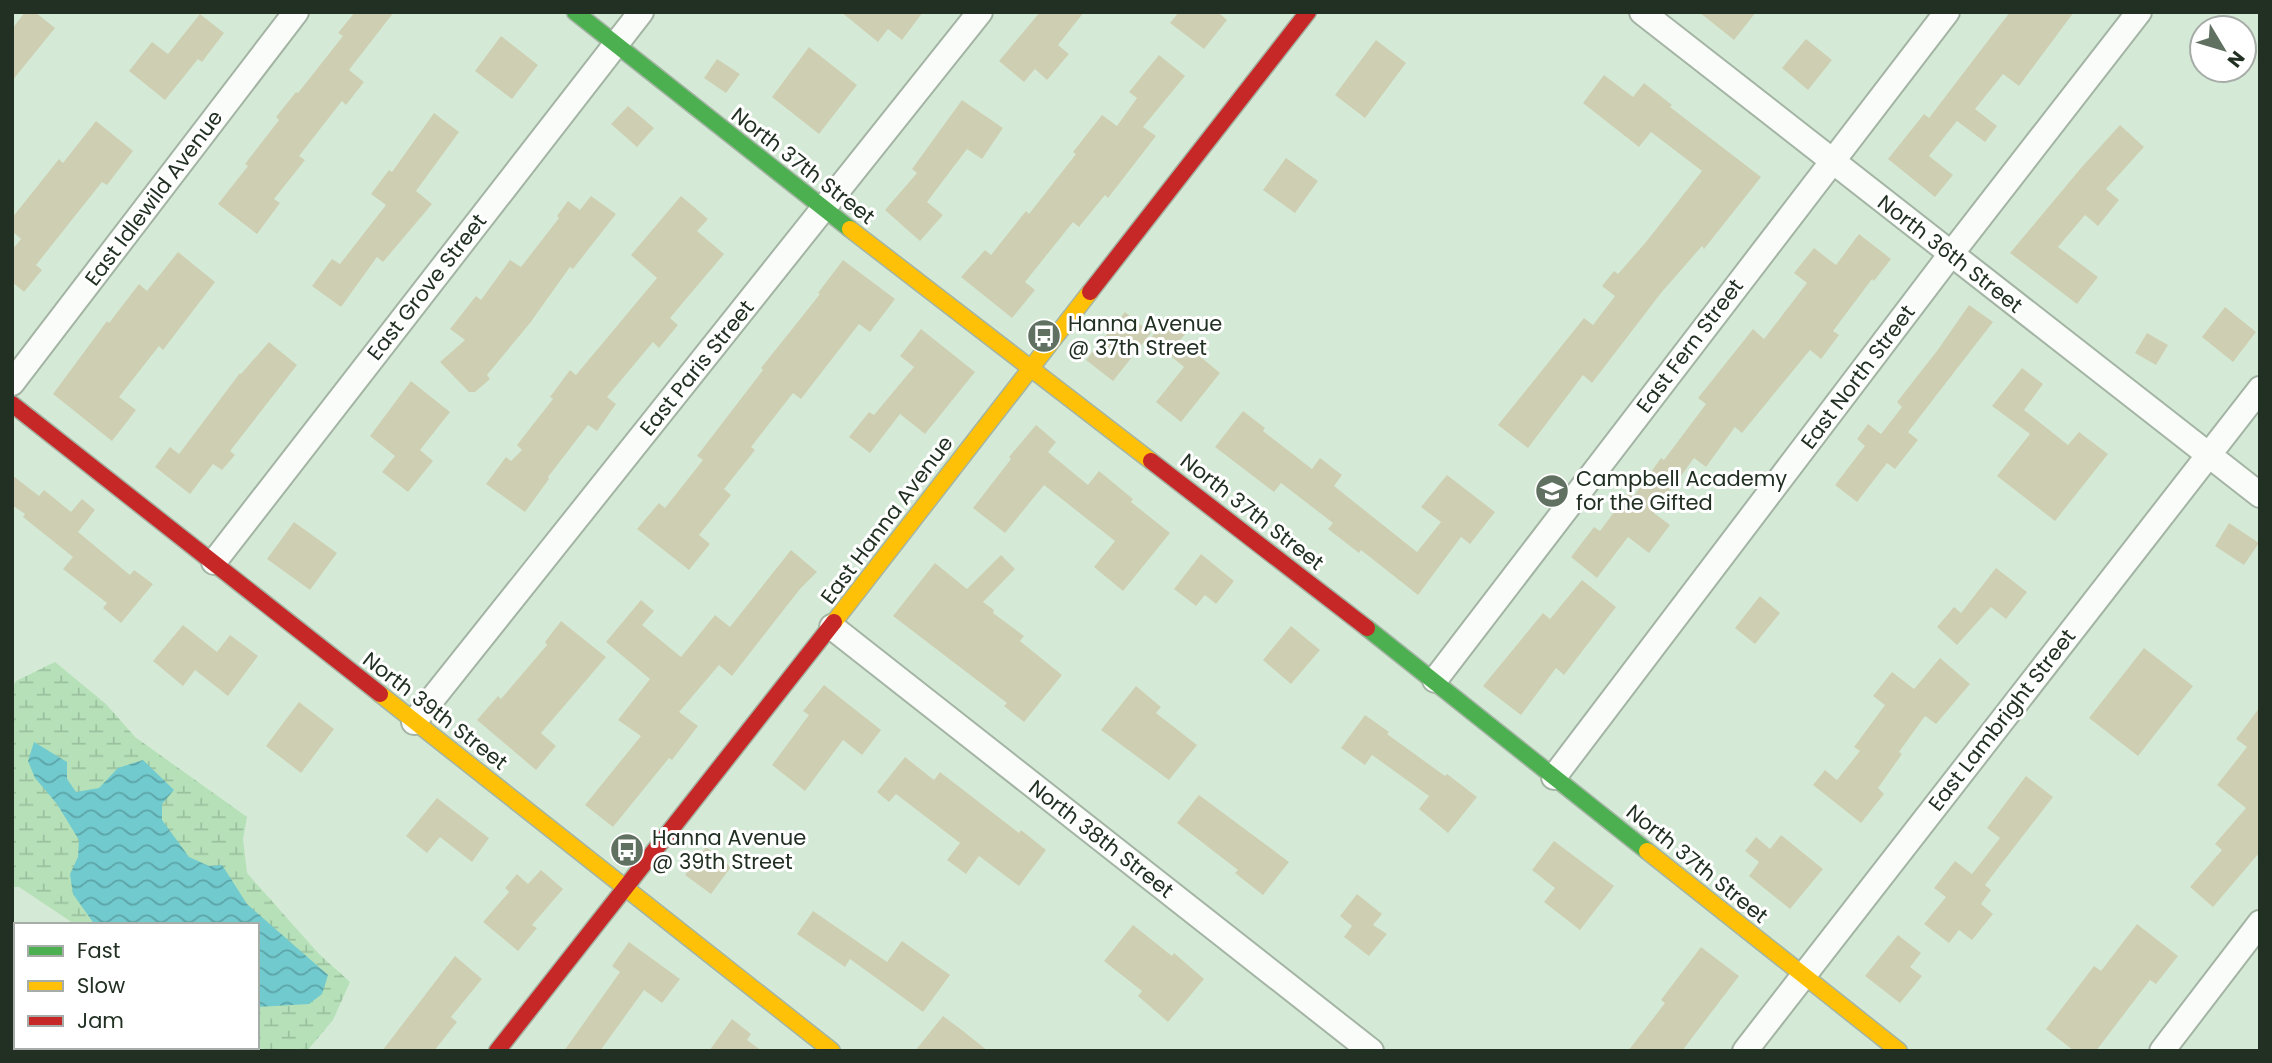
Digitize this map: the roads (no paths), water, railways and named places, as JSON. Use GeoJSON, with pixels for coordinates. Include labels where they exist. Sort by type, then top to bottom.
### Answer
{"type":"FeatureCollection","features":[{"type":"Feature","properties":{"kind":"street","name":"East Idlewild Avenue"},"geometry":{"type":"LineString","coordinates":[[12,383],[296,12]]}},
{"type":"Feature","properties":{"kind":"street","name":"North 37th Street"},"geometry":{"type":"LineString","coordinates":[[575,12],[824,209],[1435,680],[1899,1051]]}},
{"type":"Feature","properties":{"kind":"street","name":"East Grove Street"},"geometry":{"type":"LineString","coordinates":[[214,562],[641,12]]}},
{"type":"Feature","properties":{"kind":"street","name":"East Paris Street"},"geometry":{"type":"LineString","coordinates":[[414,723],[980,12]]}},
{"type":"Feature","properties":{"kind":"street","name":"East Hanna Avenue"},"geometry":{"type":"LineString","coordinates":[[497,1051],[832,627],[1308,12]]}},
{"type":"Feature","properties":{"kind":"street","name":"North 36th Street"},"geometry":{"type":"LineString","coordinates":[[1642,12],[2260,495]]}},
{"type":"Feature","properties":{"kind":"street","name":"East Fern Street"},"geometry":{"type":"LineString","coordinates":[[1435,680],[1947,12]]}},
{"type":"Feature","properties":{"kind":"street","name":"East North Street"},"geometry":{"type":"LineString","coordinates":[[1554,777],[1951,254],[2139,12]]}},
{"type":"Feature","properties":{"kind":"street","name":"East Lambright Street"},"geometry":{"type":"LineString","coordinates":[[1745,1051],[2260,389]]}},
{"type":"Feature","properties":{"kind":"street","name":"North 39th Street"},"geometry":{"type":"LineString","coordinates":[[12,404],[832,1051]]}},
{"type":"Feature","properties":{"kind":"street","name":"North 38th Street"},"geometry":{"type":"LineString","coordinates":[[832,627],[1371,1051]]}},
{"type":"Feature","properties":{"kind":"street"},"geometry":{"type":"LineString","coordinates":[[2162,1051],[2260,923]]}},
{"type":"Feature","properties":{"kind":"water"},"geometry":{"type":"Polygon","coordinates":[[[34,742],[67,762],[67,779],[76,792],[99,788],[118,768],[143,760],[174,790],[162,804],[162,820],[189,857],[209,866],[222,865],[247,904],[328,975],[322,994],[309,1004],[259,1007],[259,923],[94,923],[73,894],[70,874],[78,857],[79,840],[57,804],[35,778],[28,761],[34,742]]]}},
{"type":"Feature","properties":{"kind":"place","name":"Hanna Avenue @ 37th Street"},"geometry":{"type":"Point","coordinates":[1044,336]}},
{"type":"Feature","properties":{"kind":"place","name":"Campbell Academy for the Gifted"},"geometry":{"type":"Point","coordinates":[1552,491]}},
{"type":"Feature","properties":{"kind":"place","name":"Hanna Avenue @ 39th Street"},"geometry":{"type":"Point","coordinates":[627,850]}}]}
